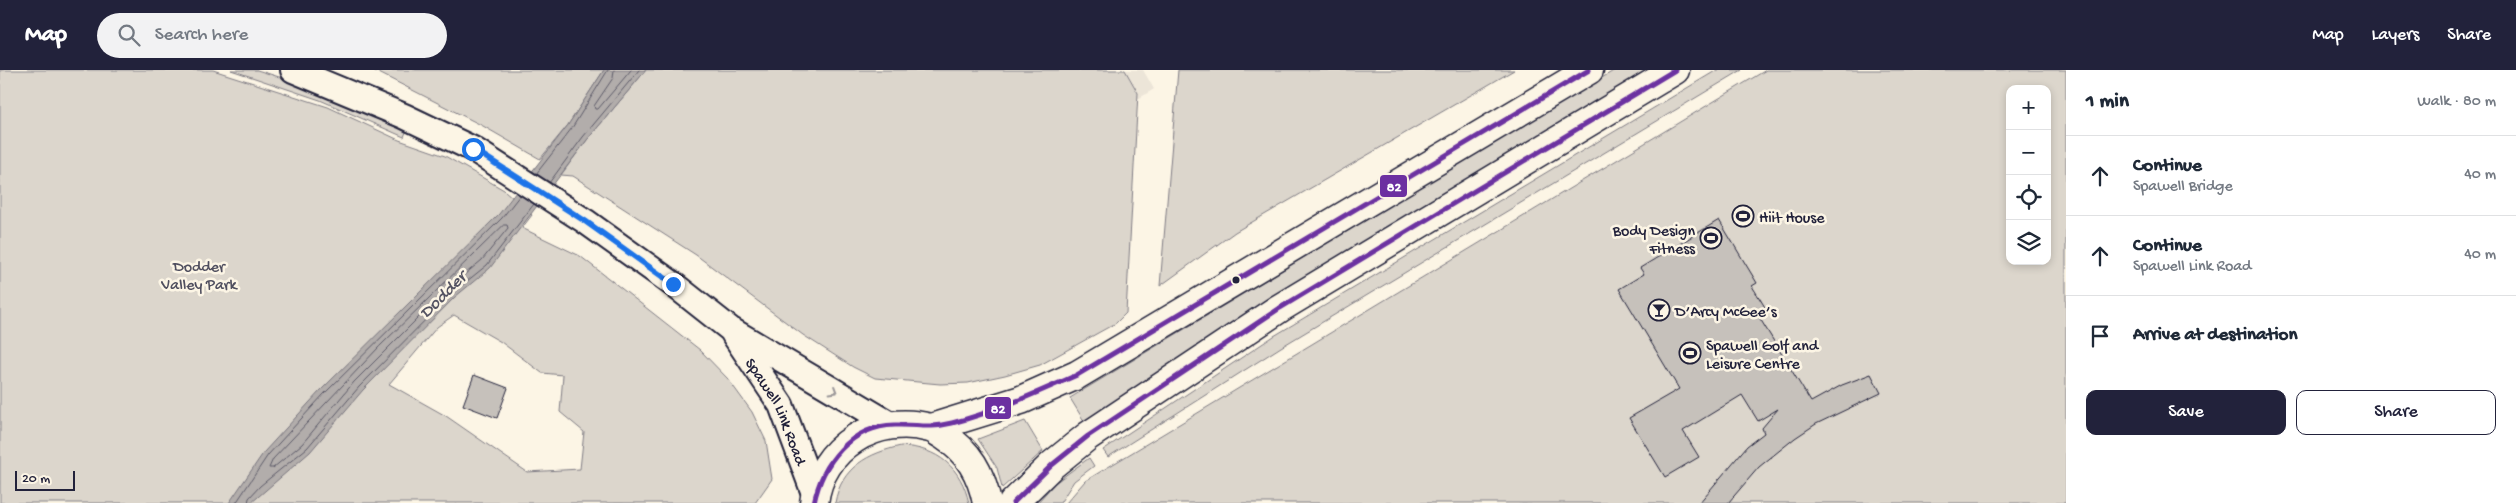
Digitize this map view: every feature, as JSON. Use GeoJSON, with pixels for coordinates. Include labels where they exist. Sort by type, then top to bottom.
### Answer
{"type":"FeatureCollection","features":[{"type":"Feature","properties":{"kind":"main road"},"geometry":{"type":"LineString","coordinates":[[814,500],[822,474],[834,455],[851,440],[872,429],[892,424],[931,428],[1021,400],[1077,375],[1589,70]]}},
{"type":"Feature","properties":{"kind":"main road"},"geometry":{"type":"LineString","coordinates":[[1013,503],[1052,465],[1088,436],[1280,308],[1675,70]]}},
{"type":"Feature","properties":{"kind":"main road"},"geometry":{"type":"LineString","coordinates":[[931,428],[954,442],[971,460],[983,481],[987,503]]}},
{"type":"Feature","properties":{"kind":"street","name":"Spawell Link Road"},"geometry":{"type":"LineString","coordinates":[[293,70],[404,116],[473,149],[585,221],[673,284],[730,329],[892,424]]}},
{"type":"Feature","properties":{"kind":"street","name":"Spawell Link Road"},"geometry":{"type":"LineString","coordinates":[[730,329],[781,405],[814,500]]}},
{"type":"Feature","properties":{"kind":"shaded area"},"geometry":{"type":"Polygon","coordinates":[[[1125,70],[1143,70],[1154,89],[1138,99],[1138,93],[1125,70]]]}},
{"type":"Feature","properties":{"kind":"green space","name":"Dodder Valley Park"},"geometry":{"type":"Polygon","coordinates":[[[0,70],[213,70],[328,107],[399,140],[445,156],[504,190],[532,215],[522,228],[580,256],[700,350],[728,379],[752,412],[766,441],[772,479],[755,503],[0,503],[0,70]],[[454,315],[437,327],[389,384],[446,416],[527,472],[580,469],[584,432],[560,412],[563,375],[542,373],[501,342],[454,315]]]}},
{"type":"Feature","properties":{"kind":"green space"},"geometry":{"type":"Polygon","coordinates":[[[231,70],[257,70],[295,82],[380,118],[406,132],[404,137],[320,100],[231,70]]]}},
{"type":"Feature","properties":{"kind":"green space"},"geometry":{"type":"Polygon","coordinates":[[[373,70],[604,70],[568,125],[540,159],[483,126],[373,70]]]}},
{"type":"Feature","properties":{"kind":"green space"},"geometry":{"type":"Polygon","coordinates":[[[646,70],[1125,70],[1138,93],[1126,313],[1116,323],[1040,365],[968,383],[940,384],[875,378],[853,367],[803,335],[696,255],[573,176],[561,175],[587,140],[646,70]]]}},
{"type":"Feature","properties":{"kind":"green space"},"geometry":{"type":"Polygon","coordinates":[[[1178,70],[1514,70],[1235,232],[1160,286],[1178,70]]]}},
{"type":"Feature","properties":{"kind":"green space"},"geometry":{"type":"Polygon","coordinates":[[[1615,70],[1655,70],[1296,286],[1084,421],[1070,398],[1615,70]]]}},
{"type":"Feature","properties":{"kind":"green space"},"geometry":{"type":"Polygon","coordinates":[[[1717,70],[1742,70],[1281,347],[1108,457],[1103,450],[1274,336],[1717,70]]]}},
{"type":"Feature","properties":{"kind":"green space","name":"Spawell Golf and Leisure Centre"},"geometry":{"type":"Polygon","coordinates":[[[1766,70],[2066,70],[2066,503],[1066,503],[1085,481],[1766,70]]]}},
{"type":"Feature","properties":{"kind":"green space"},"geometry":{"type":"Polygon","coordinates":[[[1025,421],[1043,451],[1002,488],[997,468],[978,439],[1025,421]]]}},
{"type":"Feature","properties":{"kind":"green space"},"geometry":{"type":"Polygon","coordinates":[[[901,446],[926,451],[937,455],[946,462],[960,479],[969,503],[835,503],[843,480],[858,464],[878,453],[901,446]]]}},
{"type":"Feature","properties":{"kind":"green space"},"geometry":{"type":"Polygon","coordinates":[[[1089,458],[1094,466],[1074,481],[1060,503],[1037,503],[1055,483],[1089,458]]]}},
{"type":"Feature","properties":{"kind":"water","name":"Dodder"},"geometry":{"type":"Polygon","coordinates":[[[604,70],[646,70],[587,140],[490,268],[455,297],[363,390],[310,452],[251,503],[229,503],[264,452],[320,391],[499,214],[568,125],[604,70]]]}},
{"type":"Feature","properties":{"kind":"building"},"geometry":{"type":"Polygon","coordinates":[[[1719,220],[1757,283],[1752,286],[1768,312],[1759,317],[1811,402],[1842,385],[1871,374],[1881,393],[1816,424],[1795,438],[1759,467],[1728,503],[1699,503],[1747,446],[1764,433],[1762,428],[1778,409],[1758,421],[1742,395],[1683,431],[1699,457],[1665,477],[1629,418],[1679,389],[1619,289],[1644,274],[1640,268],[1719,220]]]}},
{"type":"Feature","properties":{"kind":"building"},"geometry":{"type":"Polygon","coordinates":[[[474,375],[508,388],[497,418],[463,405],[474,375]]]}},
{"type":"Feature","properties":{"kind":"transit line","name":"82"},"geometry":{"type":"LineString","coordinates":[[814,503],[818,488],[832,461],[841,449],[865,432],[879,427],[943,425],[968,419],[1000,408],[1077,375],[1589,70]]}},
{"type":"Feature","properties":{"kind":"transit line","name":"82"},"geometry":{"type":"LineString","coordinates":[[1013,503],[1052,465],[1088,436],[1280,308],[1675,70]]}},
{"type":"Feature","properties":{"kind":"place","name":"Hiit House"},"geometry":{"type":"Point","coordinates":[1743,216]}},
{"type":"Feature","properties":{"kind":"place","name":"Body Design Fitness"},"geometry":{"type":"Point","coordinates":[1711,238]}},
{"type":"Feature","properties":{"kind":"place","name":"D’Arcy McGee’s"},"geometry":{"type":"Point","coordinates":[1659,310]}},
{"type":"Feature","properties":{"kind":"place","name":"Spawell Golf and Leisure Centre"},"geometry":{"type":"Point","coordinates":[1690,353]}},
{"type":"Feature","properties":{"kind":"route"},"geometry":{"type":"LineString","coordinates":[[473,149],[585,221],[673,284]]}}]}
